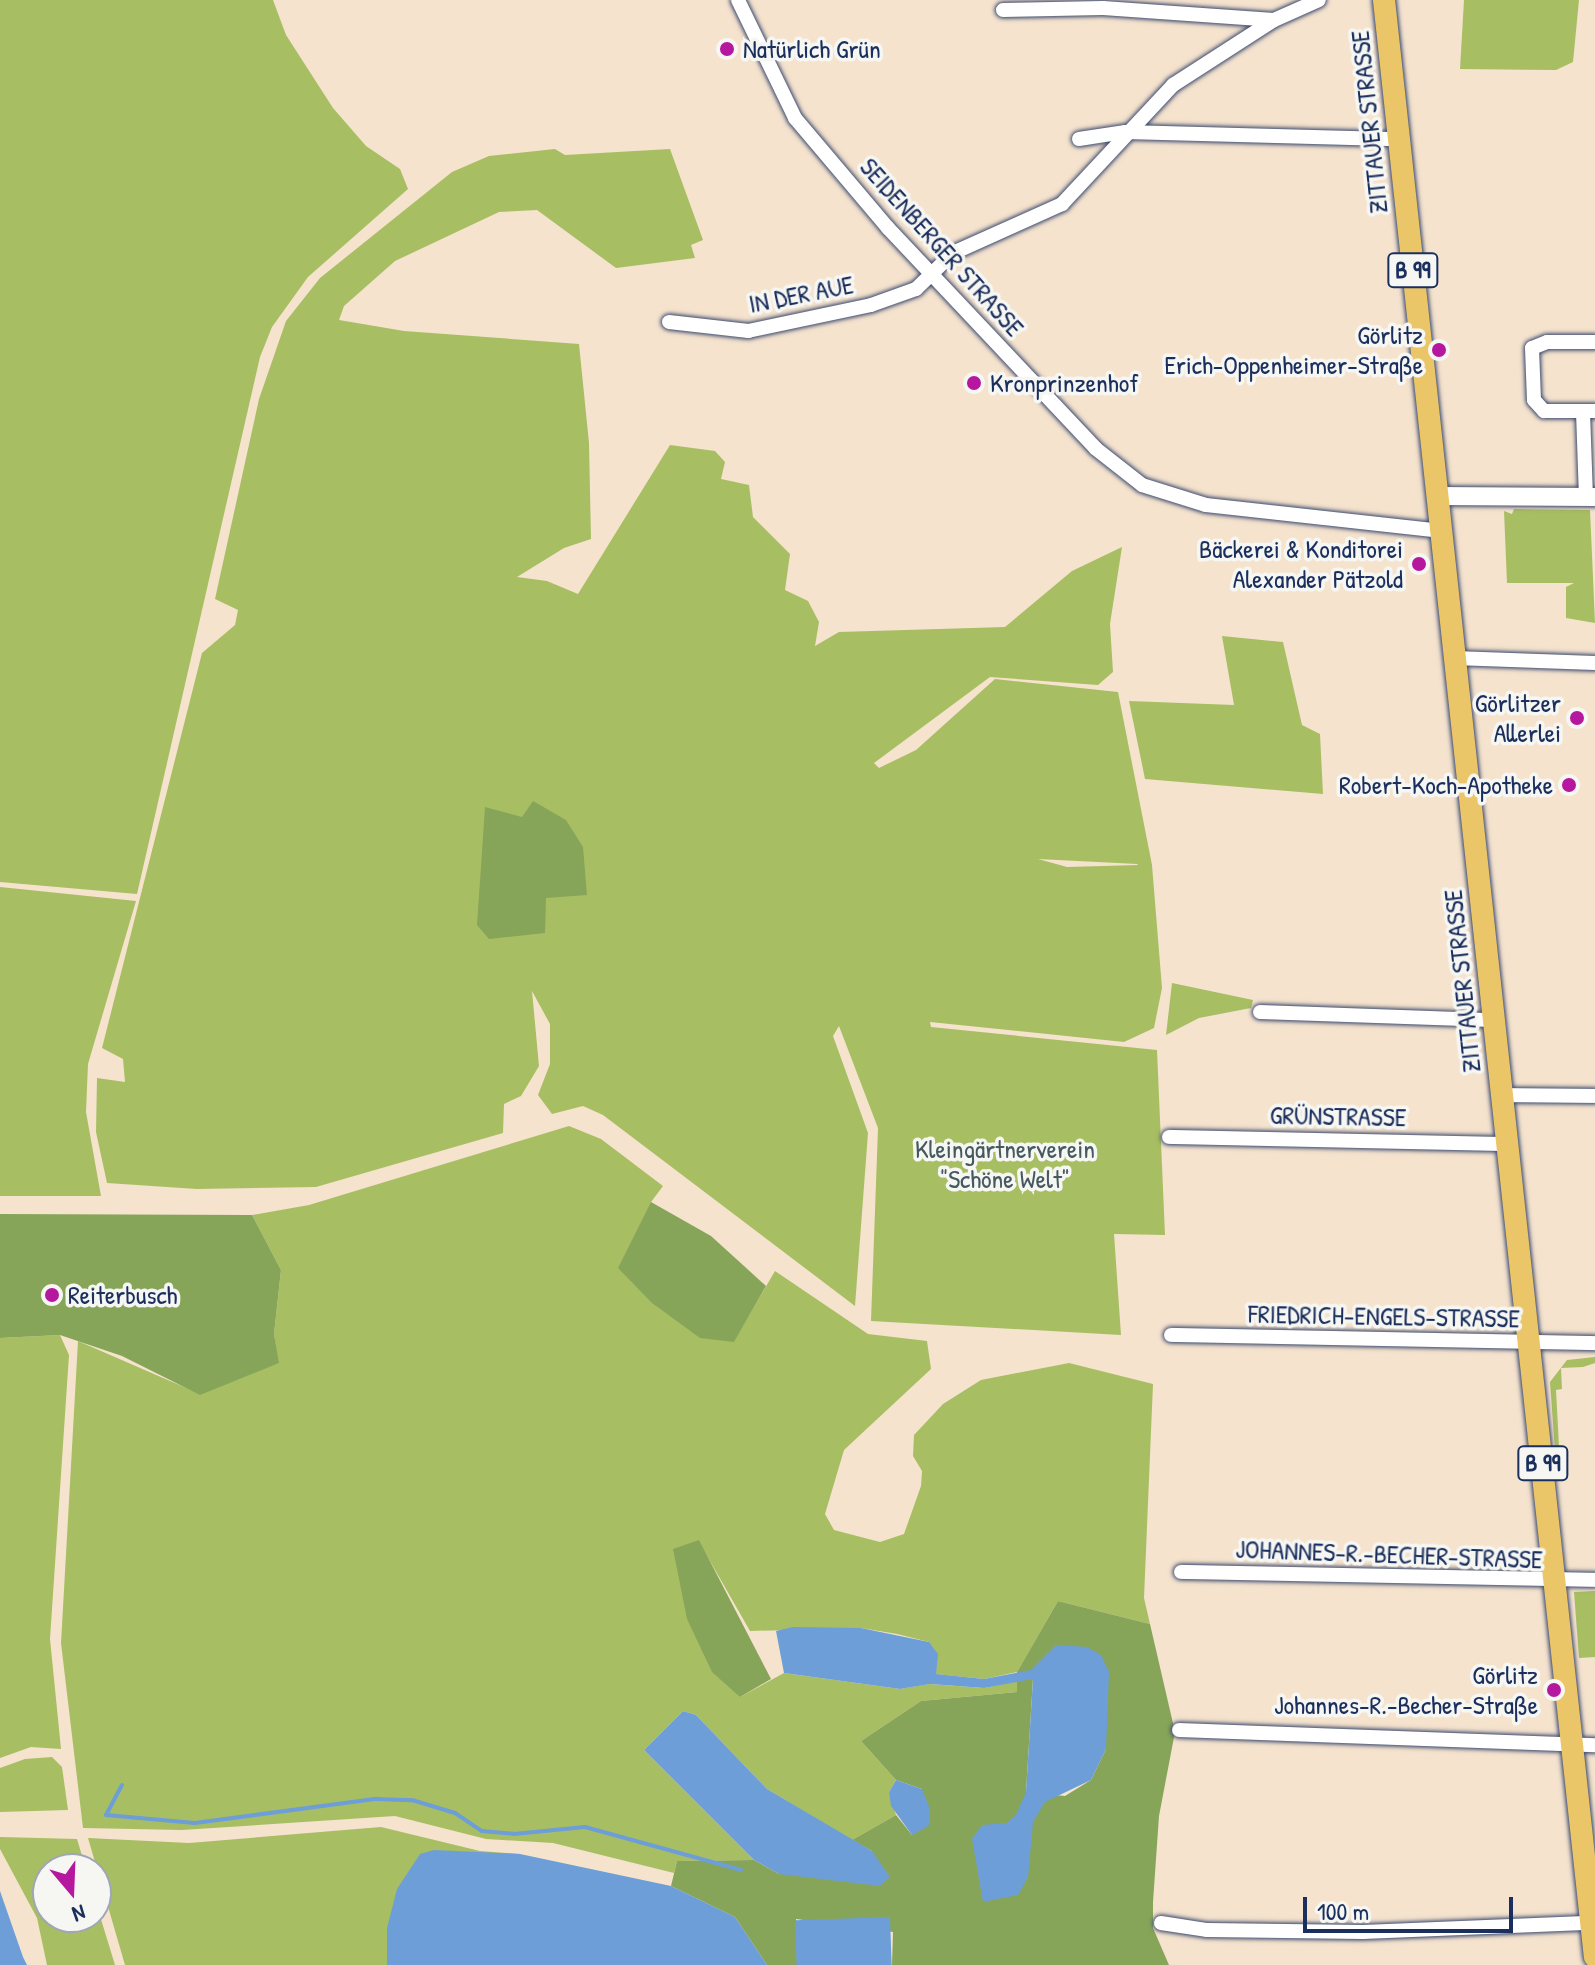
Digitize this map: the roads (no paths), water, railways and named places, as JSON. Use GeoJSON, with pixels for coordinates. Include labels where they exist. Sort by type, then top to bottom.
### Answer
{"type":"FeatureCollection","features":[{"type":"Feature","properties":{"kind":"main road","name":"ZITTAUER STRASSE"},"geometry":{"type":"LineString","coordinates":[[1384,0],[1556,1583],[1584,1745],[1595,1957]]}},
{"type":"Feature","properties":{"kind":"street","name":"SEIDENBERGER STRASSE"},"geometry":{"type":"LineString","coordinates":[[738,0],[795,118],[933,275],[1095,448],[1142,485],[1206,505],[1440,531]]}},
{"type":"Feature","properties":{"kind":"street","name":"IN DER AUE"},"geometry":{"type":"LineString","coordinates":[[669,322],[748,331],[871,305],[916,289],[953,253],[1062,204],[1125,132],[1173,85],[1274,20],[1319,0]]}},
{"type":"Feature","properties":{"kind":"street"},"geometry":{"type":"LineString","coordinates":[[1003,10],[1103,8],[1274,20]]}},
{"type":"Feature","properties":{"kind":"street"},"geometry":{"type":"LineString","coordinates":[[1079,139],[1125,132],[1398,139]]}},
{"type":"Feature","properties":{"kind":"street"},"geometry":{"type":"LineString","coordinates":[[1436,496],[1590,497],[1589,411],[1544,411],[1534,400],[1532,348],[1547,342],[1595,342]]}},
{"type":"Feature","properties":{"kind":"street"},"geometry":{"type":"LineString","coordinates":[[1454,658],[1595,663]]}},
{"type":"Feature","properties":{"kind":"street"},"geometry":{"type":"LineString","coordinates":[[1260,1012],[1493,1020]]}},
{"type":"Feature","properties":{"kind":"street"},"geometry":{"type":"LineString","coordinates":[[1502,1095],[1595,1096]]}},
{"type":"Feature","properties":{"kind":"street","name":"GRÜNSTRASSE"},"geometry":{"type":"LineString","coordinates":[[1169,1137],[1507,1144]]}},
{"type":"Feature","properties":{"kind":"street","name":"FRIEDRICH-ENGELS-STRASSE"},"geometry":{"type":"LineString","coordinates":[[1171,1335],[1595,1343]]}},
{"type":"Feature","properties":{"kind":"street","name":"JOHANNES-R.-BECHER-STRASSE"},"geometry":{"type":"LineString","coordinates":[[1181,1572],[1556,1583],[1595,1580]]}},
{"type":"Feature","properties":{"kind":"street"},"geometry":{"type":"LineString","coordinates":[[1179,1730],[1584,1745]]}},
{"type":"Feature","properties":{"kind":"street"},"geometry":{"type":"LineString","coordinates":[[1161,1923],[1207,1930],[1363,1932],[1591,1923]]}},
{"type":"Feature","properties":{"kind":"water"},"geometry":{"type":"Polygon","coordinates":[[[793,1627],[861,1628],[929,1642],[938,1654],[936,1674],[984,1679],[1031,1670],[1056,1645],[1087,1647],[1101,1655],[1109,1672],[1106,1749],[1091,1780],[1045,1802],[1033,1822],[1028,1877],[1018,1895],[983,1902],[972,1839],[982,1825],[1007,1823],[1016,1815],[1026,1792],[1033,1679],[984,1688],[930,1684],[900,1689],[784,1673],[776,1631],[793,1627]]]}},
{"type":"Feature","properties":{"kind":"water"},"geometry":{"type":"Polygon","coordinates":[[[683,1711],[696,1715],[767,1789],[872,1851],[890,1877],[880,1886],[779,1874],[754,1860],[644,1750],[683,1711]]]}},
{"type":"Feature","properties":{"kind":"water"},"geometry":{"type":"Polygon","coordinates":[[[896,1780],[922,1789],[930,1809],[930,1825],[912,1835],[891,1806],[889,1792],[896,1780]]]}},
{"type":"Feature","properties":{"kind":"water"},"geometry":{"type":"Polygon","coordinates":[[[434,1850],[520,1854],[671,1886],[735,1917],[767,1965],[387,1965],[387,1928],[397,1889],[420,1854],[434,1850]]]}},
{"type":"Feature","properties":{"kind":"water"},"geometry":{"type":"Polygon","coordinates":[[[0,1891],[23,1957],[27,1965],[0,1965],[0,1891]]]}},
{"type":"Feature","properties":{"kind":"water"},"geometry":{"type":"Polygon","coordinates":[[[890,1917],[892,1965],[797,1965],[795,1920],[890,1917]]]}},
{"type":"Feature","properties":{"kind":"waterway"},"geometry":{"type":"LineString","coordinates":[[122,1785],[106,1815],[195,1823],[376,1799],[412,1800],[455,1813],[482,1831],[514,1834],[585,1827],[741,1870]]}},
{"type":"Feature","properties":{"kind":"place","name":"Natürlich Grün"},"geometry":{"type":"Point","coordinates":[727,49]}},
{"type":"Feature","properties":{"kind":"place","name":"Görlitz Erich-Oppenheimer-Straße"},"geometry":{"type":"Point","coordinates":[1439,350]}},
{"type":"Feature","properties":{"kind":"place","name":"Kronprinzenhof"},"geometry":{"type":"Point","coordinates":[974,383]}},
{"type":"Feature","properties":{"kind":"place","name":"Bäckerei & Konditorei Alexander Pätzold"},"geometry":{"type":"Point","coordinates":[1419,564]}},
{"type":"Feature","properties":{"kind":"place","name":"Görlitzer Allerlei"},"geometry":{"type":"Point","coordinates":[1577,718]}},
{"type":"Feature","properties":{"kind":"place","name":"Robert-Koch-Apotheke"},"geometry":{"type":"Point","coordinates":[1569,785]}},
{"type":"Feature","properties":{"kind":"place","name":"Reiterbusch"},"geometry":{"type":"Point","coordinates":[52,1295]}},
{"type":"Feature","properties":{"kind":"place","name":"Görlitz Johannes-R.-Becher-Straße"},"geometry":{"type":"Point","coordinates":[1554,1690]}},
{"type":"Feature","properties":{"kind":"park label","name":"Kleingärtnerverein \"Schöne Welt\""},"geometry":{"type":"Point","coordinates":[1005,1164]}}]}
